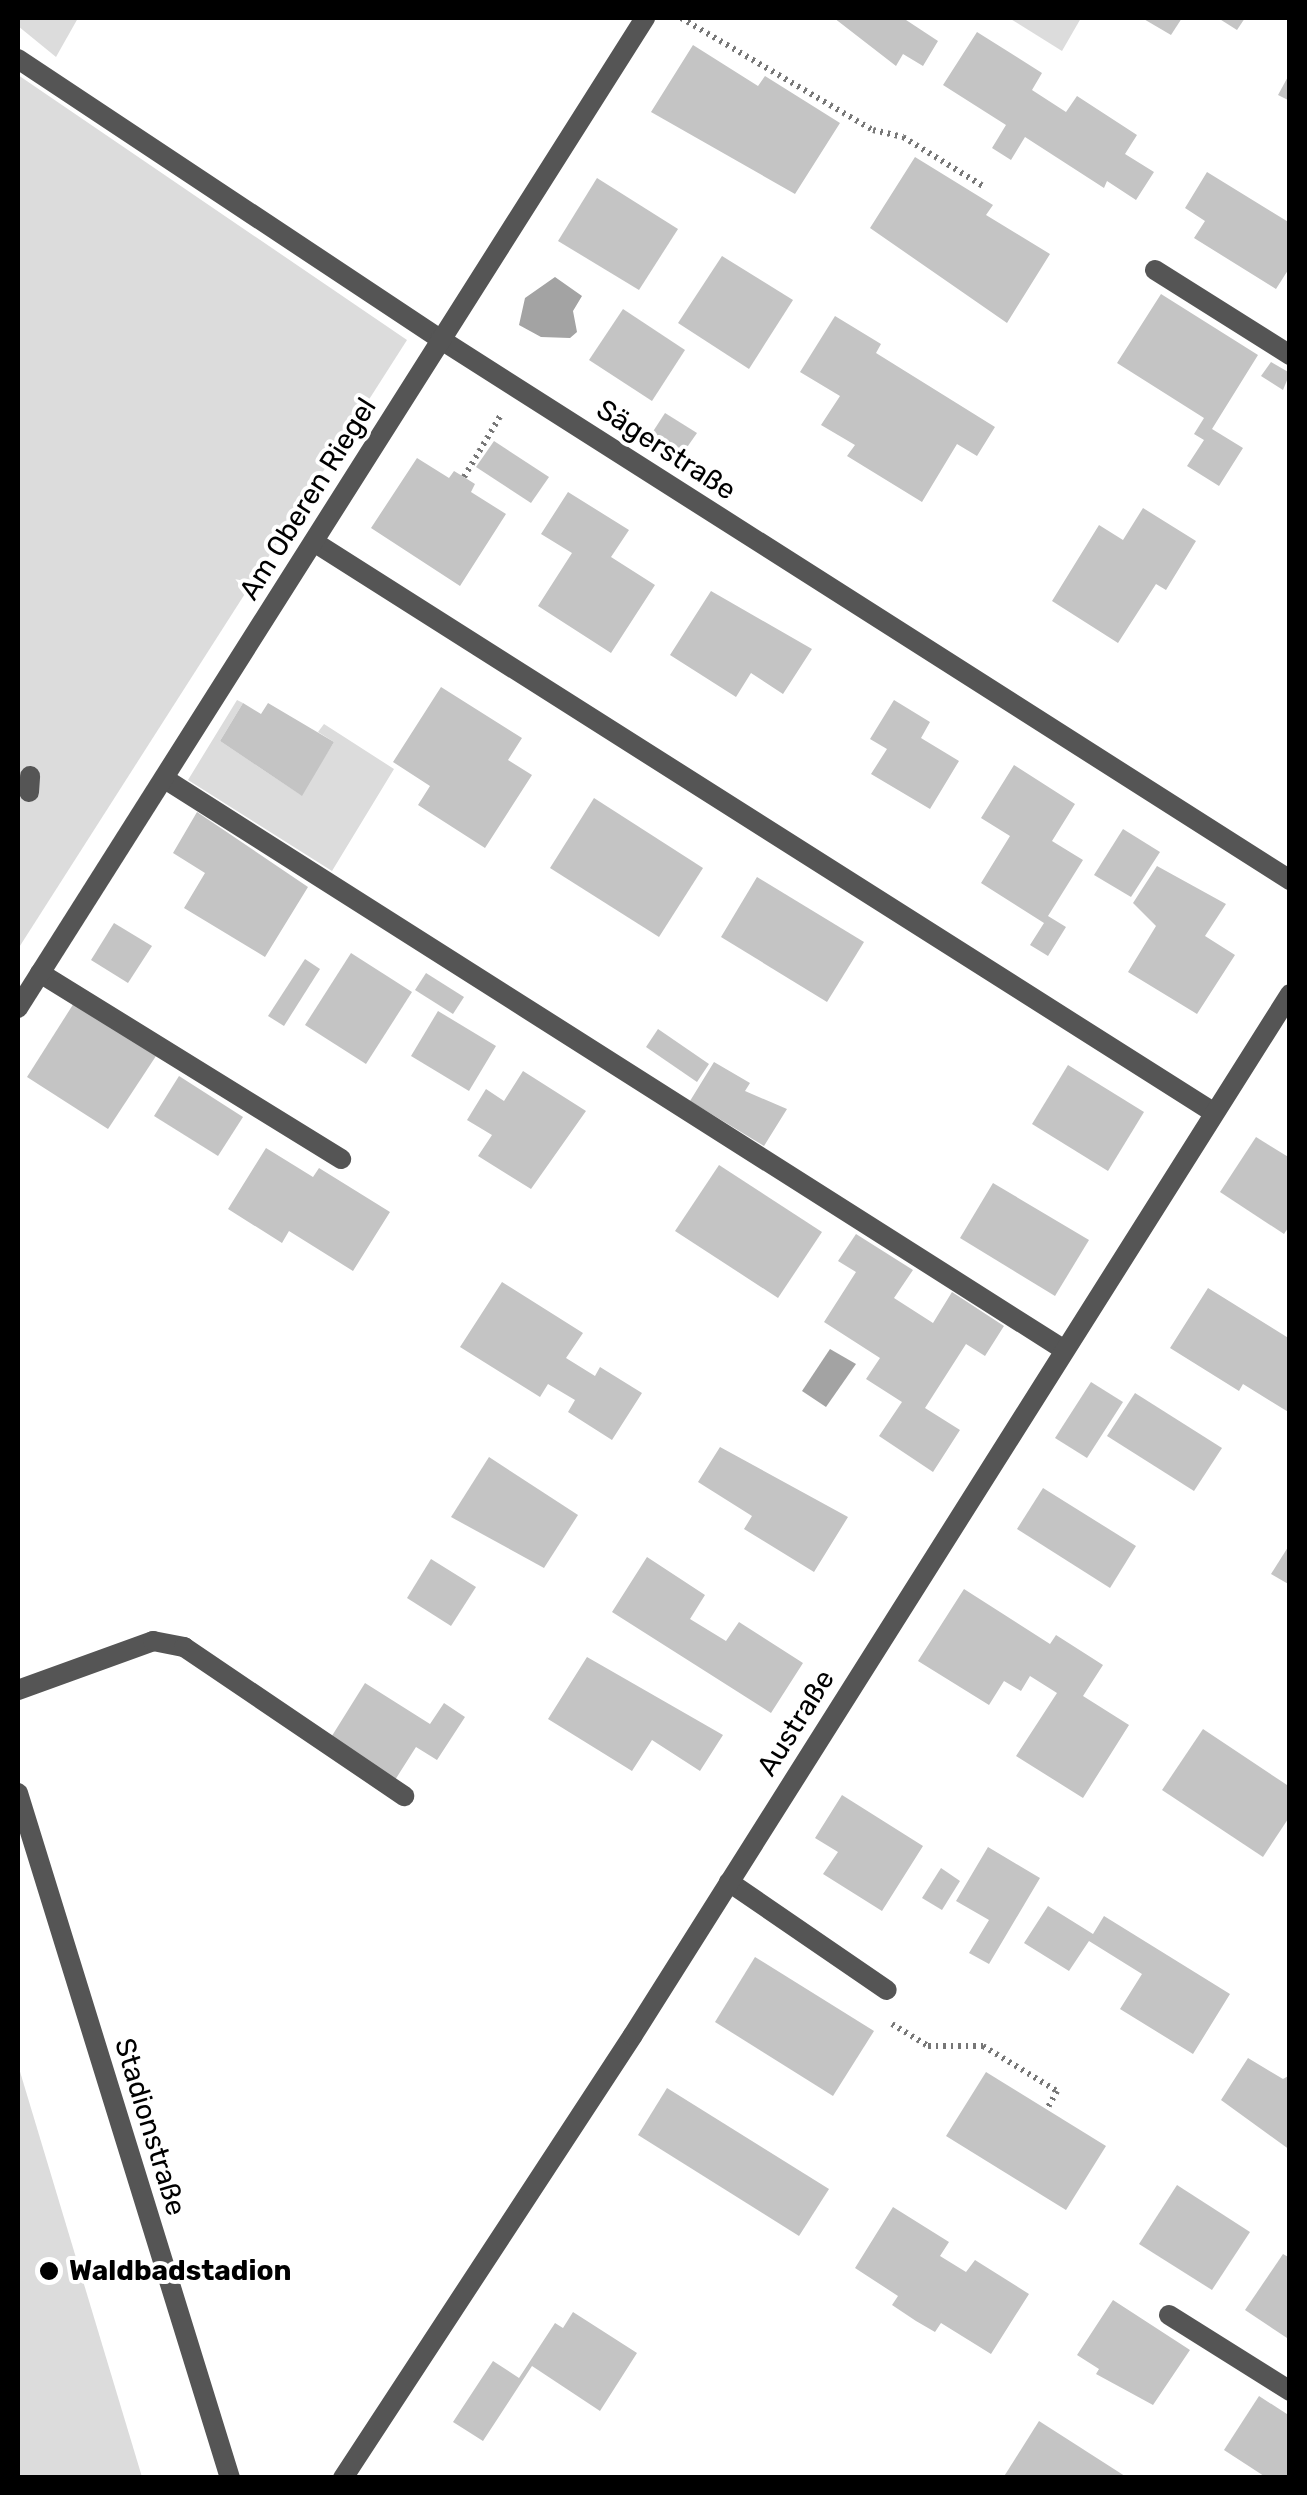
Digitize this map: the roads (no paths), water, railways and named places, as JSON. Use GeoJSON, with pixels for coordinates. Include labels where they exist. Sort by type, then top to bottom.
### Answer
{"type":"FeatureCollection","features":[{"type":"Feature","properties":{"kind":"street","name":"Am Oberen Riegel"},"geometry":{"type":"LineString","coordinates":[[18,1008],[645,18]]}},
{"type":"Feature","properties":{"kind":"street","name":"Sägerstraße"},"geometry":{"type":"LineString","coordinates":[[18,58],[440,339],[1290,880]]}},
{"type":"Feature","properties":{"kind":"street"},"geometry":{"type":"LineString","coordinates":[[1155,270],[1290,355]]}},
{"type":"Feature","properties":{"kind":"street"},"geometry":{"type":"LineString","coordinates":[[314,542],[1213,1112]]}},
{"type":"Feature","properties":{"kind":"street"},"geometry":{"type":"LineString","coordinates":[[165,779],[1063,1349]]}},
{"type":"Feature","properties":{"kind":"street"},"geometry":{"type":"LineString","coordinates":[[40,973],[341,1158]]}},
{"type":"Feature","properties":{"kind":"street","name":"Austraße"},"geometry":{"type":"LineString","coordinates":[[343,2478],[360,2461],[1290,994]]}},
{"type":"Feature","properties":{"kind":"street"},"geometry":{"type":"LineString","coordinates":[[18,1690],[152,1641],[184,1647],[404,1796]]}},
{"type":"Feature","properties":{"kind":"street","name":"Stadionstraße"},"geometry":{"type":"LineString","coordinates":[[18,1793],[230,2478]]}},
{"type":"Feature","properties":{"kind":"street"},"geometry":{"type":"LineString","coordinates":[[729,1882],[887,1990]]}},
{"type":"Feature","properties":{"kind":"street"},"geometry":{"type":"LineString","coordinates":[[1168,2315],[1290,2392]]}},
{"type":"Feature","properties":{"kind":"place","name":"Waldbadstadion"},"geometry":{"type":"Point","coordinates":[49,2271]}}]}
